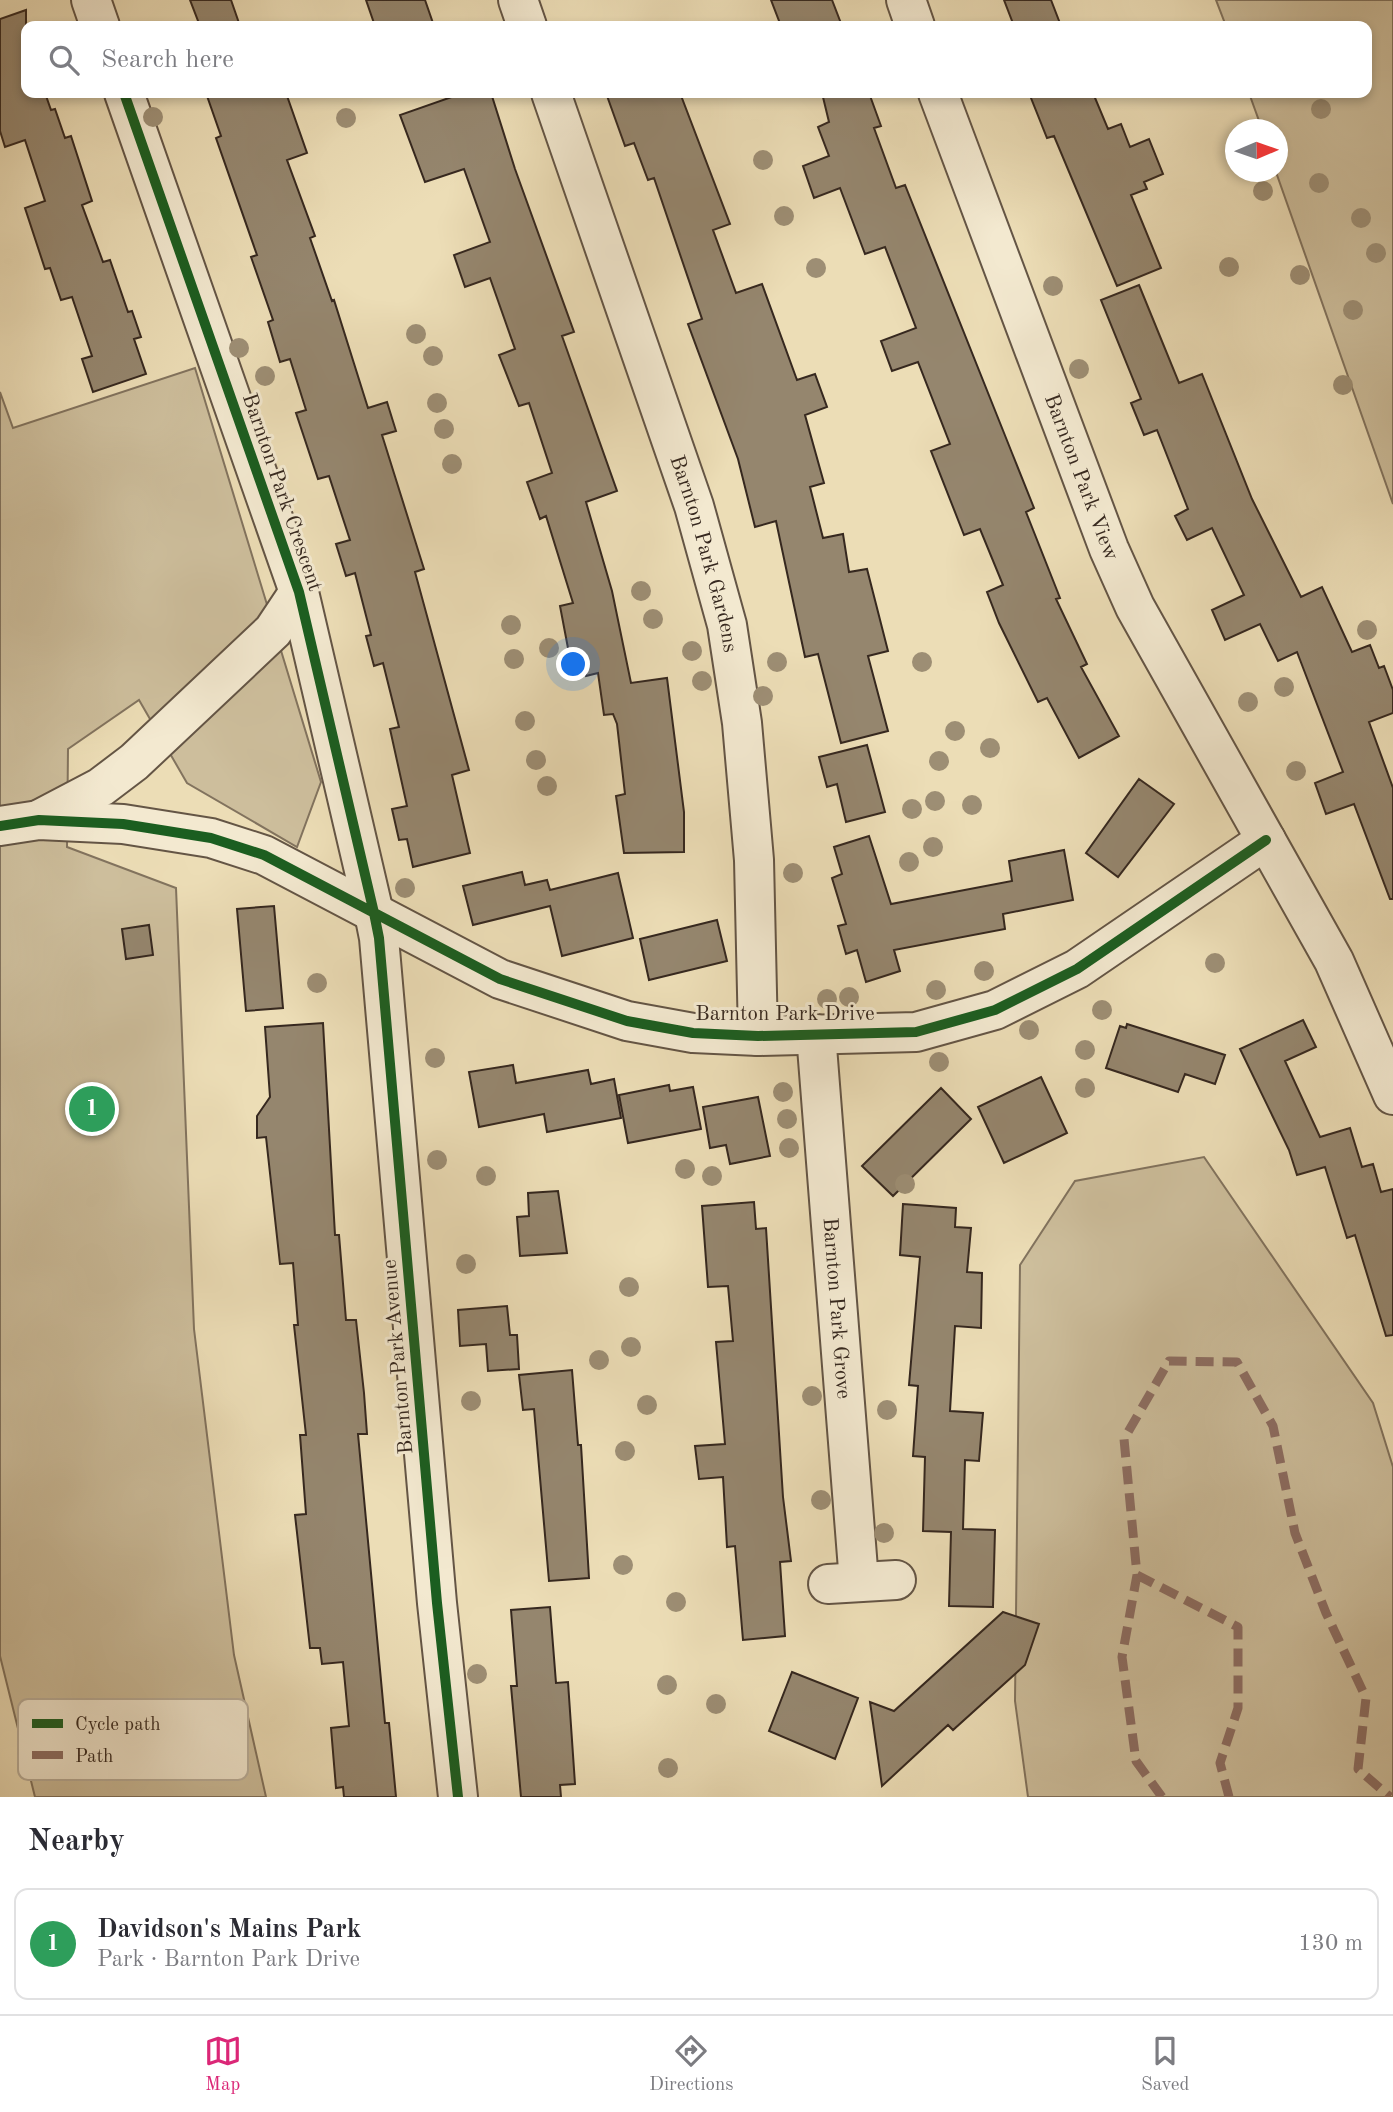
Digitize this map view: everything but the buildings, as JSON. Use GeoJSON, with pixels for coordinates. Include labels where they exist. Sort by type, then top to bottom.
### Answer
{"type":"FeatureCollection","features":[{"type":"Feature","properties":{"kind":"street"},"geometry":{"type":"LineString","coordinates":[[91,0],[98,21]]}},
{"type":"Feature","properties":{"kind":"street"},"geometry":{"type":"LineString","coordinates":[[518,0],[525,21]]}},
{"type":"Feature","properties":{"kind":"street"},"geometry":{"type":"LineString","coordinates":[[906,0],[913,21]]}},
{"type":"Feature","properties":{"kind":"street","name":"Barnton Park Crescent"},"geometry":{"type":"LineString","coordinates":[[126,98],[299,592],[374,913]]}},
{"type":"Feature","properties":{"kind":"street","name":"Barnton Park Gardens"},"geometry":{"type":"LineString","coordinates":[[553,98],[694,506],[727,625],[742,723],[754,860],[758,1036]]}},
{"type":"Feature","properties":{"kind":"street","name":"Barnton Park View"},"geometry":{"type":"LineString","coordinates":[[940,98],[1109,549],[1161,658],[1266,840]]}},
{"type":"Feature","properties":{"kind":"street","name":"Barnton Park Crescent"},"geometry":{"type":"LineString","coordinates":[[39,820],[101,788],[134,762],[273,631],[299,592]]}},
{"type":"Feature","properties":{"kind":"street","name":"Barnton Park Drive"},"geometry":{"type":"LineString","coordinates":[[0,826],[39,820],[123,824],[211,838],[264,855],[499,979],[568,1004],[627,1021],[693,1033],[758,1036],[916,1032],[995,1010],[1077,969],[1266,840]]}},
{"type":"Feature","properties":{"kind":"street"},"geometry":{"type":"LineString","coordinates":[[1266,840],[1334,961],[1393,1095]]}},
{"type":"Feature","properties":{"kind":"street","name":"Barnton Park Avenue"},"geometry":{"type":"LineString","coordinates":[[374,913],[379,938],[437,1603],[458,1797]]}},
{"type":"Feature","properties":{"kind":"street","name":"Barnton Park Grove"},"geometry":{"type":"LineString","coordinates":[[816,1034],[843,1583],[897,1580]]}},
{"type":"Feature","properties":{"kind":"shaded area"},"geometry":{"type":"Polygon","coordinates":[[[1216,0],[1393,0],[1393,504],[1280,182],[1288,182],[1288,119],[1258,119],[1251,98],[1372,98],[1372,21],[1224,21],[1216,0]]]}},
{"type":"Feature","properties":{"kind":"shaded area"},"geometry":{"type":"Polygon","coordinates":[[[195,368],[321,782],[297,847],[187,783],[139,700],[68,749],[67,847],[176,888],[194,1329],[234,1655],[244,1699],[18,1699],[18,1729],[0,1656],[0,392],[13,428],[195,368]]]}},
{"type":"Feature","properties":{"kind":"shaded area"},"geometry":{"type":"Polygon","coordinates":[[[1204,1157],[1373,1403],[1393,1467],[1393,1797],[1028,1797],[1015,1701],[1020,1265],[1075,1181],[1204,1157]]]}},
{"type":"Feature","properties":{"kind":"shaded area"},"geometry":{"type":"Polygon","coordinates":[[[248,1717],[266,1797],[35,1797],[31,1780],[248,1780],[248,1717]]]}},
{"type":"Feature","properties":{"kind":"marked path"},"geometry":{"type":"LineString","coordinates":[[1162,1797],[1136,1761],[1122,1657],[1137,1575],[1124,1439],[1169,1361],[1237,1362],[1273,1426],[1295,1533],[1326,1613],[1366,1698],[1358,1769],[1390,1797]]}},
{"type":"Feature","properties":{"kind":"marked path"},"geometry":{"type":"LineString","coordinates":[[1137,1575],[1238,1627],[1238,1708],[1220,1763],[1229,1797]]}},
{"type":"Feature","properties":{"kind":"cycle path"},"geometry":{"type":"LineString","coordinates":[[126,98],[299,592],[379,938],[437,1603],[458,1797]]}},
{"type":"Feature","properties":{"kind":"cycle path"},"geometry":{"type":"LineString","coordinates":[[0,826],[39,820],[123,824],[211,838],[264,855],[500,979],[627,1021],[693,1033],[758,1036],[916,1032],[995,1010],[1077,969],[1266,840]]}},
{"type":"Feature","properties":{"kind":"place","name":"Davidson's Mains Park"},"geometry":{"type":"Point","coordinates":[92,1109]}}]}
